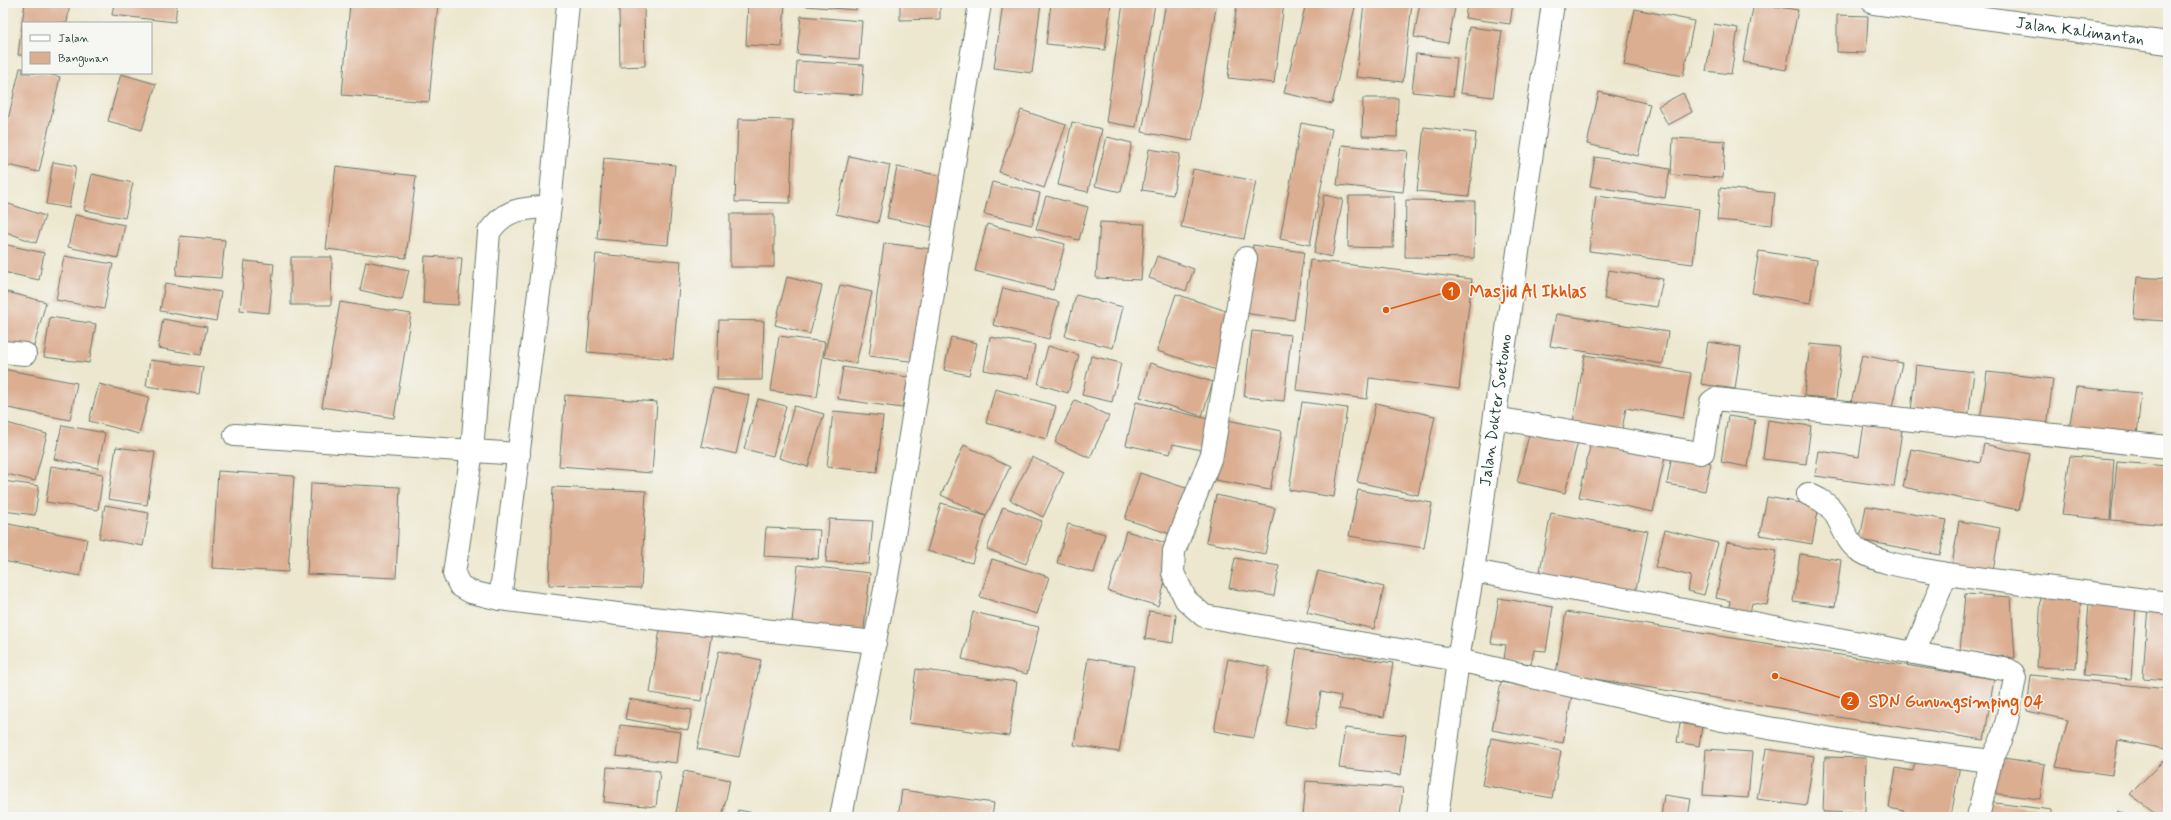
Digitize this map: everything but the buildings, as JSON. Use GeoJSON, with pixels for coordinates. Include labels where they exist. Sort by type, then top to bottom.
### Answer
{"type":"FeatureCollection","features":[{"type":"Feature","properties":{"kind":"street"},"geometry":{"type":"LineString","coordinates":[[500,599],[550,206],[568,3]]}},
{"type":"Feature","properties":{"kind":"street"},"geometry":{"type":"LineString","coordinates":[[841,817],[888,576],[980,3]]}},
{"type":"Feature","properties":{"kind":"street","name":"Jalan Dokter Soetomo"},"geometry":{"type":"LineString","coordinates":[[1437,817],[1458,660],[1473,570],[1553,3]]}},
{"type":"Feature","properties":{"kind":"street","name":"Jalan Kalimantan"},"geometry":{"type":"LineString","coordinates":[[1874,3],[2168,43]]}},
{"type":"Feature","properties":{"kind":"street"},"geometry":{"type":"LineString","coordinates":[[550,206],[512,212],[498,220],[489,232],[472,451],[454,574],[460,586],[471,592],[500,599],[633,616],[875,642]]}},
{"type":"Feature","properties":{"kind":"street"},"geometry":{"type":"LineString","coordinates":[[1246,258],[1212,454],[1174,551],[1173,573],[1186,600],[1204,616],[1458,660],[1722,720],[1879,747],[1991,761]]}},
{"type":"Feature","properties":{"kind":"street"},"geometry":{"type":"LineString","coordinates":[[3,352],[25,354]]}},
{"type":"Feature","properties":{"kind":"street"},"geometry":{"type":"LineString","coordinates":[[1494,418],[1700,453],[1703,452],[1711,402],[1715,399],[2168,447]]}},
{"type":"Feature","properties":{"kind":"street"},"geometry":{"type":"LineString","coordinates":[[235,436],[519,454]]}},
{"type":"Feature","properties":{"kind":"street"},"geometry":{"type":"LineString","coordinates":[[1808,494],[1824,501],[1833,511],[1851,542],[1859,551],[1886,562],[1946,574],[2168,603]]}},
{"type":"Feature","properties":{"kind":"street"},"geometry":{"type":"LineString","coordinates":[[1473,570],[2009,670],[2014,673],[2015,678],[2007,720],[2001,741],[1991,761],[1978,817]]}},
{"type":"Feature","properties":{"kind":"street"},"geometry":{"type":"LineString","coordinates":[[1914,652],[1946,574]]}},
{"type":"Feature","properties":{"kind":"place","name":"Masjid Al Ikhlas"},"geometry":{"type":"Point","coordinates":[1386,310]}},
{"type":"Feature","properties":{"kind":"place","name":"SDN Gunungsimping 04"},"geometry":{"type":"Point","coordinates":[1775,676]}}]}
